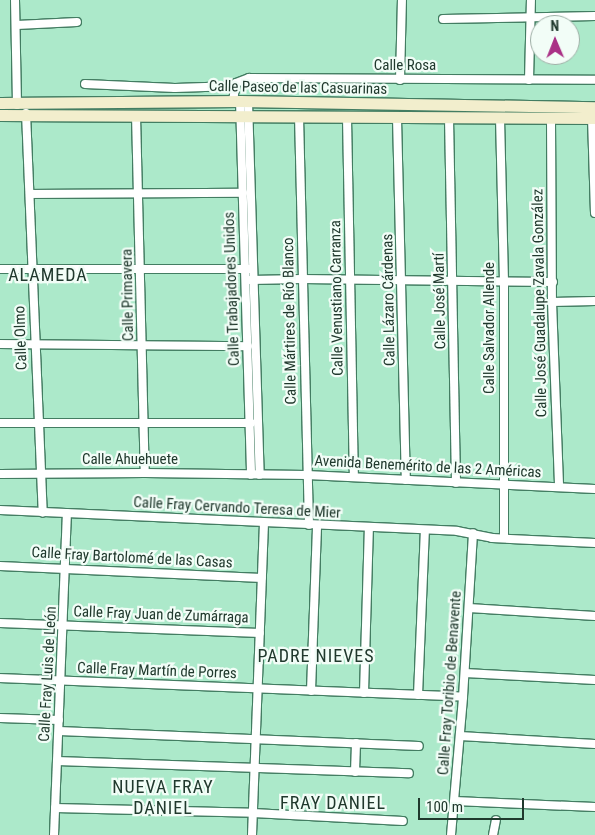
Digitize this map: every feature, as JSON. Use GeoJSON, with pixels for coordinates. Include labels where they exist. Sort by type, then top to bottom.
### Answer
{"type":"FeatureCollection","features":[{"type":"Feature","properties":{"kind":"main road","name":"Calle Paseo de las Casuarinas"},"geometry":{"type":"LineString","coordinates":[[0,103],[237,96],[594,115]]}},
{"type":"Feature","properties":{"kind":"main road","name":"Calle Paseo de las Casuarinas"},"geometry":{"type":"LineString","coordinates":[[0,116],[299,116],[551,119],[594,115]]}},
{"type":"Feature","properties":{"kind":"street","name":"Calle Olmo"},"geometry":{"type":"LineString","coordinates":[[16,0],[21,103],[30,194],[35,344],[43,474],[43,513]]}},
{"type":"Feature","properties":{"kind":"street"},"geometry":{"type":"LineString","coordinates":[[400,80],[402,0]]}},
{"type":"Feature","properties":{"kind":"street"},"geometry":{"type":"LineString","coordinates":[[531,0],[531,15]]}},
{"type":"Feature","properties":{"kind":"street"},"geometry":{"type":"LineString","coordinates":[[580,16],[595,16]]}},
{"type":"Feature","properties":{"kind":"street"},"geometry":{"type":"LineString","coordinates":[[443,19],[530,17]]}},
{"type":"Feature","properties":{"kind":"street"},"geometry":{"type":"LineString","coordinates":[[17,25],[77,22]]}},
{"type":"Feature","properties":{"kind":"street"},"geometry":{"type":"LineString","coordinates":[[529,80],[530,48]]}},
{"type":"Feature","properties":{"kind":"street","name":"Calle Rosa"},"geometry":{"type":"LineString","coordinates":[[86,84],[175,88],[237,96],[240,80],[249,78],[595,80]]}},
{"type":"Feature","properties":{"kind":"street","name":"Calle Trabajadores Unidos"},"geometry":{"type":"LineString","coordinates":[[237,96],[244,116],[254,269],[260,475]]}},
{"type":"Feature","properties":{"kind":"street"},"geometry":{"type":"LineString","coordinates":[[594,115],[595,213]]}},
{"type":"Feature","properties":{"kind":"street","name":"Calle Primavera"},"geometry":{"type":"LineString","coordinates":[[136,116],[145,473]]}},
{"type":"Feature","properties":{"kind":"street","name":"Calle Trabajadores Unidos"},"geometry":{"type":"LineString","coordinates":[[244,116],[243,193],[251,422],[251,475]]}},
{"type":"Feature","properties":{"kind":"street","name":"Calle Mártires de Río Blanco"},"geometry":{"type":"LineString","coordinates":[[299,116],[307,475],[313,525],[311,691]]}},
{"type":"Feature","properties":{"kind":"street","name":"Calle Venustiano Carranza"},"geometry":{"type":"LineString","coordinates":[[347,118],[354,477]]}},
{"type":"Feature","properties":{"kind":"street","name":"Calle Lázaro Cárdenas"},"geometry":{"type":"LineString","coordinates":[[398,118],[406,480]]}},
{"type":"Feature","properties":{"kind":"street","name":"Calle José Martí"},"geometry":{"type":"LineString","coordinates":[[449,118],[454,281],[456,483]]}},
{"type":"Feature","properties":{"kind":"street","name":"Calle Salvador Allende"},"geometry":{"type":"LineString","coordinates":[[500,118],[504,282],[504,538]]}},
{"type":"Feature","properties":{"kind":"street","name":"Calle José Guadalupe Zavala González"},"geometry":{"type":"LineString","coordinates":[[551,119],[552,302],[558,487]]}},
{"type":"Feature","properties":{"kind":"street"},"geometry":{"type":"LineString","coordinates":[[30,194],[243,193]]}},
{"type":"Feature","properties":{"kind":"street"},"geometry":{"type":"LineString","coordinates":[[0,269],[254,269]]}},
{"type":"Feature","properties":{"kind":"street"},"geometry":{"type":"LineString","coordinates":[[245,280],[302,278],[553,282]]}},
{"type":"Feature","properties":{"kind":"street"},"geometry":{"type":"LineString","coordinates":[[552,302],[595,301]]}},
{"type":"Feature","properties":{"kind":"street"},"geometry":{"type":"LineString","coordinates":[[0,344],[248,346]]}},
{"type":"Feature","properties":{"kind":"street"},"geometry":{"type":"LineString","coordinates":[[0,423],[251,422]]}},
{"type":"Feature","properties":{"kind":"street","name":"Calle Ahuehuete"},"geometry":{"type":"LineString","coordinates":[[0,474],[145,473],[260,475]]}},
{"type":"Feature","properties":{"kind":"street","name":"Avenida Benemérito de las 2 Américas"},"geometry":{"type":"LineString","coordinates":[[260,475],[307,475],[595,489]]}},
{"type":"Feature","properties":{"kind":"street","name":"Calle Fray Cervando Teresa de Mier"},"geometry":{"type":"LineString","coordinates":[[0,510],[425,530],[473,533],[486,538],[595,543]]}},
{"type":"Feature","properties":{"kind":"street","name":"Calle Fray Luis de León"},"geometry":{"type":"LineString","coordinates":[[54,835],[64,626],[67,514]]}},
{"type":"Feature","properties":{"kind":"street"},"geometry":{"type":"LineString","coordinates":[[252,835],[264,523]]}},
{"type":"Feature","properties":{"kind":"street"},"geometry":{"type":"LineString","coordinates":[[364,693],[369,528]]}},
{"type":"Feature","properties":{"kind":"street"},"geometry":{"type":"LineString","coordinates":[[418,695],[425,530]]}},
{"type":"Feature","properties":{"kind":"street","name":"Calle Fray Toribio de Benavente"},"geometry":{"type":"LineString","coordinates":[[451,835],[465,673],[473,533]]}},
{"type":"Feature","properties":{"kind":"street","name":"Calle Fray Bartolomé de las Casas"},"geometry":{"type":"LineString","coordinates":[[0,566],[262,578]]}},
{"type":"Feature","properties":{"kind":"street"},"geometry":{"type":"LineString","coordinates":[[469,608],[595,616]]}},
{"type":"Feature","properties":{"kind":"street","name":"Calle Fray Juan de Zumárraga"},"geometry":{"type":"LineString","coordinates":[[0,623],[260,633]]}},
{"type":"Feature","properties":{"kind":"street"},"geometry":{"type":"LineString","coordinates":[[465,673],[595,680]]}},
{"type":"Feature","properties":{"kind":"street","name":"Calle Fray Martín de Porres"},"geometry":{"type":"LineString","coordinates":[[0,678],[463,697]]}},
{"type":"Feature","properties":{"kind":"street"},"geometry":{"type":"LineString","coordinates":[[0,718],[59,720]]}},
{"type":"Feature","properties":{"kind":"street"},"geometry":{"type":"LineString","coordinates":[[59,731],[419,746]]}},
{"type":"Feature","properties":{"kind":"street"},"geometry":{"type":"LineString","coordinates":[[460,736],[595,744]]}},
{"type":"Feature","properties":{"kind":"street"},"geometry":{"type":"LineString","coordinates":[[355,772],[356,743]]}},
{"type":"Feature","properties":{"kind":"street"},"geometry":{"type":"LineString","coordinates":[[57,761],[409,773]]}},
{"type":"Feature","properties":{"kind":"street"},"geometry":{"type":"LineString","coordinates":[[455,801],[595,807]]}},
{"type":"Feature","properties":{"kind":"street"},"geometry":{"type":"LineString","coordinates":[[55,808],[253,813],[403,821]]}},
{"type":"Feature","properties":{"kind":"street"},"geometry":{"type":"LineString","coordinates":[[493,835],[496,820]]}},
{"type":"Feature","properties":{"kind":"district","name":"ALAMEDA"},"geometry":{"type":"Point","coordinates":[48,275]}},
{"type":"Feature","properties":{"kind":"district","name":"PADRE NIEVES"},"geometry":{"type":"Point","coordinates":[316,656]}},
{"type":"Feature","properties":{"kind":"district","name":"NUEVA FRAY DANIEL"},"geometry":{"type":"Point","coordinates":[163,798]}},
{"type":"Feature","properties":{"kind":"district","name":"FRAY DANIEL"},"geometry":{"type":"Point","coordinates":[333,803]}}]}
